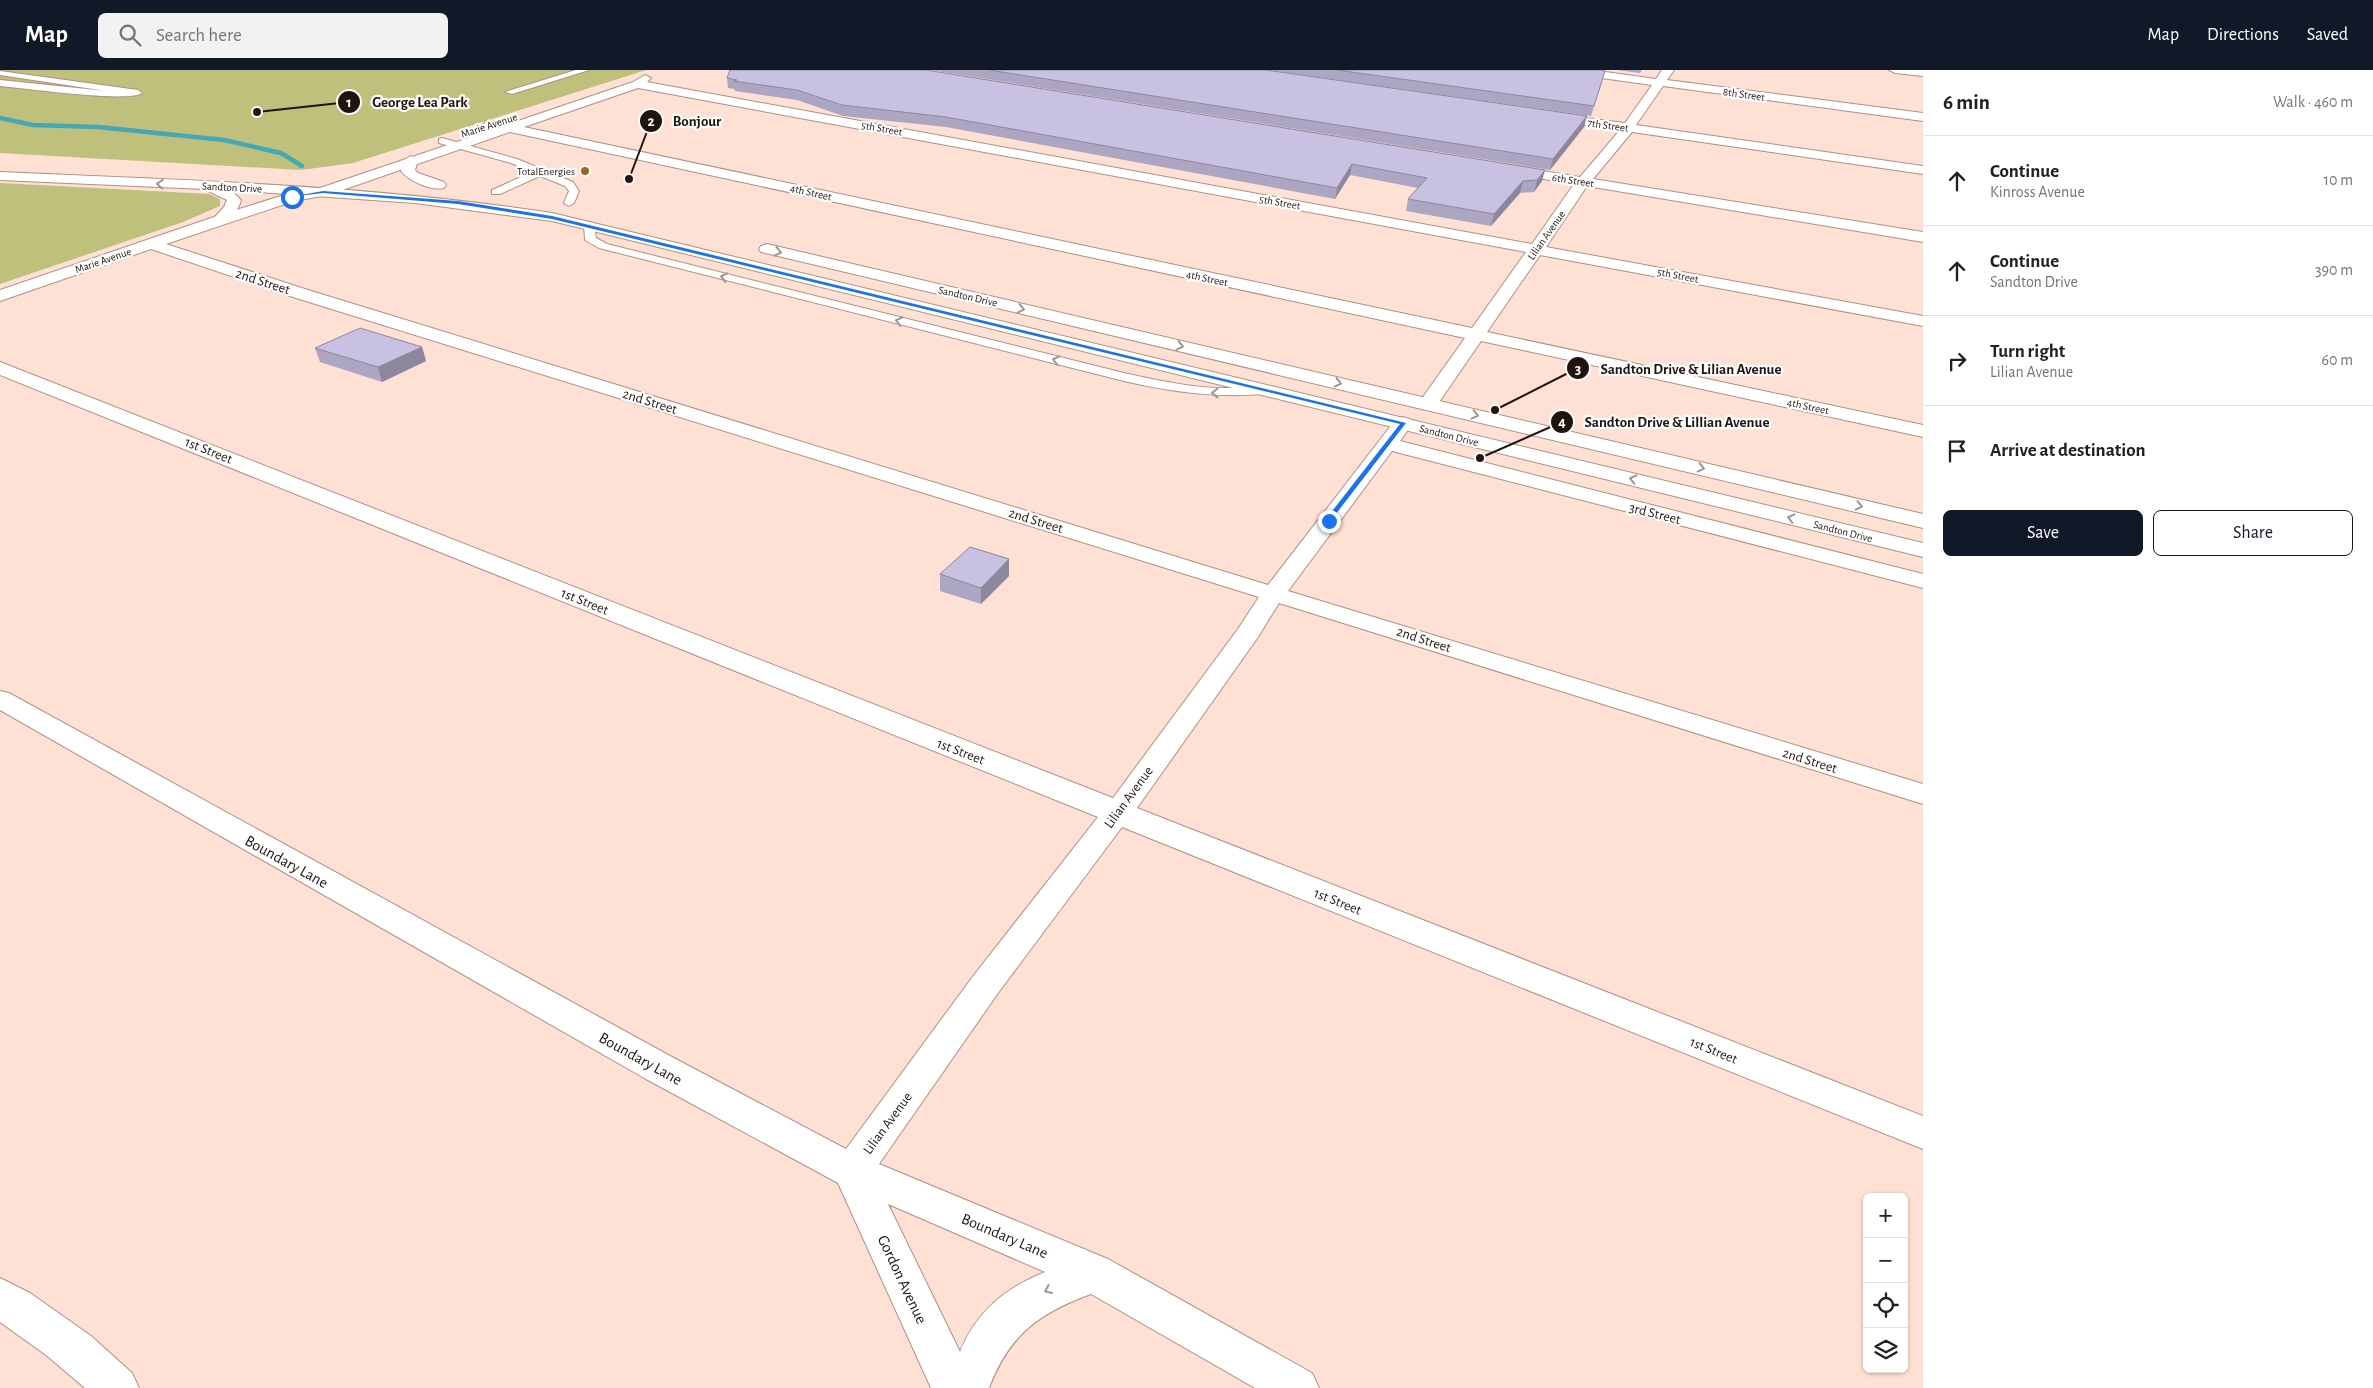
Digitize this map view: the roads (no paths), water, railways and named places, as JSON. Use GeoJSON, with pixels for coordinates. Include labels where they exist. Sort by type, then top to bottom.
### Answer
{"type":"FeatureCollection","features":[{"type":"Feature","properties":{"kind":"street","name":"8th Street"},"geometry":{"type":"LineString","coordinates":[[1565,70],[1923,117]]}},
{"type":"Feature","properties":{"kind":"street","name":"Lilian Avenue"},"geometry":{"type":"LineString","coordinates":[[1428,404],[1474,335],[1583,182],[1628,128],[1668,70]]}},
{"type":"Feature","properties":{"kind":"street"},"geometry":{"type":"LineString","coordinates":[[1895,70],[1923,73]]}},
{"type":"Feature","properties":{"kind":"street","name":"Marie Avenue"},"geometry":{"type":"LineString","coordinates":[[0,296],[294,194],[330,176],[624,82],[645,79]]}},
{"type":"Feature","properties":{"kind":"street","name":"Marie Avenue"},"geometry":{"type":"LineString","coordinates":[[323,192],[645,79]]}},
{"type":"Feature","properties":{"kind":"street","name":"5th Street"},"geometry":{"type":"LineString","coordinates":[[645,79],[1536,249],[1923,320]]}},
{"type":"Feature","properties":{"kind":"street","name":"7th Street"},"geometry":{"type":"LineString","coordinates":[[1539,115],[1923,170]]}},
{"type":"Feature","properties":{"kind":"street","name":"4th Street"},"geometry":{"type":"LineString","coordinates":[[490,124],[1923,431]]}},
{"type":"Feature","properties":{"kind":"street"},"geometry":{"type":"LineString","coordinates":[[412,160],[408,171],[413,176],[439,185]]}},
{"type":"Feature","properties":{"kind":"street","name":"Sandton Drive"},"geometry":{"type":"LineString","coordinates":[[0,162],[263,174]]}},
{"type":"Feature","properties":{"kind":"street","name":"6th Street"},"geometry":{"type":"LineString","coordinates":[[1496,168],[1923,236]]}},
{"type":"Feature","properties":{"kind":"street","name":"Sandton Drive"},"geometry":{"type":"LineString","coordinates":[[0,176],[209,186],[294,194]]}},
{"type":"Feature","properties":{"kind":"street"},"geometry":{"type":"LineString","coordinates":[[330,176],[458,187]]}},
{"type":"Feature","properties":{"kind":"street"},"geometry":{"type":"LineString","coordinates":[[209,186],[230,195],[234,200],[231,209],[219,220]]}},
{"type":"Feature","properties":{"kind":"street"},"geometry":{"type":"LineString","coordinates":[[478,190],[524,196]]}},
{"type":"Feature","properties":{"kind":"street"},"geometry":{"type":"LineString","coordinates":[[294,194],[323,192]]}},
{"type":"Feature","properties":{"kind":"street","name":"Sandton Drive"},"geometry":{"type":"LineString","coordinates":[[323,192],[458,202],[588,216],[1264,390],[1395,434],[1923,550]]}},
{"type":"Feature","properties":{"kind":"street","name":"Sandton Drive"},"geometry":{"type":"LineString","coordinates":[[542,199],[569,203],[588,216]]}},
{"type":"Feature","properties":{"kind":"street","name":"2nd Street"},"geometry":{"type":"LineString","coordinates":[[151,244],[302,294],[1923,794]]}},
{"type":"Feature","properties":{"kind":"street","name":"Sandton Drive"},"geometry":{"type":"LineString","coordinates":[[750,245],[1923,521]]}},
{"type":"Feature","properties":{"kind":"street","name":"1st Street"},"geometry":{"type":"LineString","coordinates":[[0,368],[1923,1133]]}},
{"type":"Feature","properties":{"kind":"street","name":"Lilian Avenue"},"geometry":{"type":"LineString","coordinates":[[852,1171],[986,984],[1118,812],[1249,632],[1274,594],[1395,434]]}},
{"type":"Feature","properties":{"kind":"street","name":"3rd Street"},"geometry":{"type":"LineString","coordinates":[[1395,434],[1923,581]]}},
{"type":"Feature","properties":{"kind":"street","name":"Boundary Lane"},"geometry":{"type":"LineString","coordinates":[[0,699],[607,1039],[852,1171],[1094,1272],[1297,1388]]}},
{"type":"Feature","properties":{"kind":"street","name":"Gordon Avenue"},"geometry":{"type":"LineString","coordinates":[[852,1171],[954,1388]]}},
{"type":"Feature","properties":{"kind":"street"},"geometry":{"type":"LineString","coordinates":[[967,1388],[986,1342],[1006,1319],[1032,1297],[1094,1272]]}},
{"type":"Feature","properties":{"kind":"street"},"geometry":{"type":"LineString","coordinates":[[0,1298],[26,1314],[102,1373],[117,1388]]}},
{"type":"Feature","properties":{"kind":"lane"},"geometry":{"type":"LineString","coordinates":[[0,73],[11,70]]}},
{"type":"Feature","properties":{"kind":"lane"},"geometry":{"type":"LineString","coordinates":[[509,92],[586,70]]}},
{"type":"Feature","properties":{"kind":"lane"},"geometry":{"type":"LineString","coordinates":[[0,73],[138,93],[111,94],[0,83]]}},
{"type":"Feature","properties":{"kind":"lane"},"geometry":{"type":"LineString","coordinates":[[442,141],[500,156],[573,187],[574,190],[569,203]]}},
{"type":"Feature","properties":{"kind":"lane"},"geometry":{"type":"LineString","coordinates":[[496,192],[540,172]]}},
{"type":"Feature","properties":{"kind":"waterway"},"geometry":{"type":"LineString","coordinates":[[0,118],[33,125],[98,127],[224,140],[281,153],[302,166]]}},
{"type":"Feature","properties":{"kind":"place","name":"George Lea Park"},"geometry":{"type":"Point","coordinates":[257,112]}},
{"type":"Feature","properties":{"kind":"place","name":"TotalEnergies"},"geometry":{"type":"Point","coordinates":[585,171]}},
{"type":"Feature","properties":{"kind":"place","name":"Bonjour"},"geometry":{"type":"Point","coordinates":[629,179]}},
{"type":"Feature","properties":{"kind":"place","name":"Sandton Drive & Lilian Avenue"},"geometry":{"type":"Point","coordinates":[1495,410]}},
{"type":"Feature","properties":{"kind":"place","name":"Sandton Drive & Lillian Avenue"},"geometry":{"type":"Point","coordinates":[1480,458]}}]}
